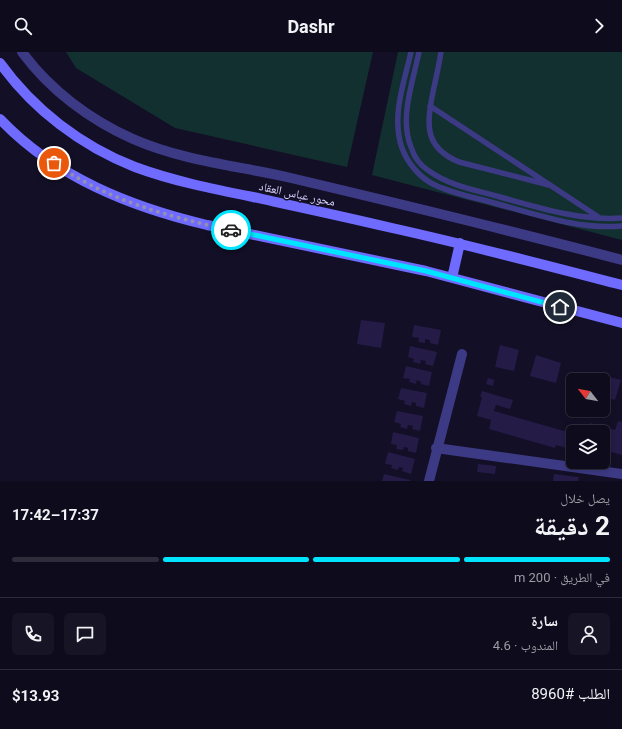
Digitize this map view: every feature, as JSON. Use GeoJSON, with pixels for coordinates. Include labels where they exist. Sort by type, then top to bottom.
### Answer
{"type":"FeatureCollection","features":[{"type":"Feature","properties":{"kind":"main road","name":"محور عباس العقاد"},"geometry":{"type":"LineString","coordinates":[[0,63],[13,81],[39,108],[62,126],[100,150],[135,166],[201,186],[460,243],[622,285]]}},
{"type":"Feature","properties":{"kind":"main road"},"geometry":{"type":"LineString","coordinates":[[0,119],[32,147],[66,170],[100,190],[172,217],[371,259],[452,278],[622,323]]}},
{"type":"Feature","properties":{"kind":"main road"},"geometry":{"type":"LineString","coordinates":[[452,278],[460,243]]}},
{"type":"Feature","properties":{"kind":"street"},"geometry":{"type":"LineString","coordinates":[[22,52],[51,85],[82,110],[117,131],[154,147],[173,153],[289,178],[513,232],[622,260]]}},
{"type":"Feature","properties":{"kind":"street"},"geometry":{"type":"LineString","coordinates":[[429,481],[436,448],[462,354]]}},
{"type":"Feature","properties":{"kind":"street"},"geometry":{"type":"LineString","coordinates":[[436,448],[622,474]]}},
{"type":"Feature","properties":{"kind":"lane"},"geometry":{"type":"LineString","coordinates":[[411,52],[398,110],[397,126],[405,154],[413,167],[425,179],[432,184],[458,193],[562,221],[604,227],[622,226]]}},
{"type":"Feature","properties":{"kind":"lane"},"geometry":{"type":"LineString","coordinates":[[419,52],[408,106],[406,132],[415,156],[427,170],[444,180],[460,186],[560,213],[600,218],[622,218]]}},
{"type":"Feature","properties":{"kind":"lane"},"geometry":{"type":"LineString","coordinates":[[441,52],[428,121],[431,136],[439,150],[445,155],[459,162],[549,185]]}},
{"type":"Feature","properties":{"kind":"lane"},"geometry":{"type":"LineString","coordinates":[[430,106],[600,218]]}},
{"type":"Feature","properties":{"kind":"green space"},"geometry":{"type":"Polygon","coordinates":[[[66,52],[373,52],[347,167],[175,128],[76,68],[66,52]]]}},
{"type":"Feature","properties":{"kind":"green space"},"geometry":{"type":"Polygon","coordinates":[[[398,52],[622,52],[622,240],[372,175],[398,52]]]}},
{"type":"Feature","properties":{"kind":"building"},"geometry":{"type":"Polygon","coordinates":[[[361,320],[385,323],[381,348],[357,344],[361,320]]]}},
{"type":"Feature","properties":{"kind":"building"},"geometry":{"type":"Polygon","coordinates":[[[414,325],[441,330],[438,345],[430,343],[430,340],[425,339],[425,343],[418,342],[419,338],[412,337],[414,325]]]}},
{"type":"Feature","properties":{"kind":"building"},"geometry":{"type":"Polygon","coordinates":[[[500,345],[519,350],[514,371],[495,367],[500,345]]]}},
{"type":"Feature","properties":{"kind":"building"},"geometry":{"type":"Polygon","coordinates":[[[410,346],[437,352],[433,366],[425,364],[426,361],[421,360],[420,364],[413,362],[414,359],[408,357],[410,346]]]}},
{"type":"Feature","properties":{"kind":"building"},"geometry":{"type":"Polygon","coordinates":[[[536,355],[561,363],[556,383],[530,376],[536,355]]]}},
{"type":"Feature","properties":{"kind":"building"},"geometry":{"type":"Polygon","coordinates":[[[406,366],[432,372],[429,386],[421,384],[421,382],[417,380],[416,384],[409,382],[410,379],[403,378],[406,366]]]}},
{"type":"Feature","properties":{"kind":"building"},"geometry":{"type":"Polygon","coordinates":[[[610,377],[621,380],[615,400],[610,399],[610,377]]]}},
{"type":"Feature","properties":{"kind":"building"},"geometry":{"type":"Polygon","coordinates":[[[488,378],[494,380],[493,386],[486,384],[488,378]]]}},
{"type":"Feature","properties":{"kind":"building"},"geometry":{"type":"Polygon","coordinates":[[[401,388],[427,393],[424,408],[416,406],[416,403],[412,402],[411,406],[404,404],[405,401],[398,399],[401,388]]]}},
{"type":"Feature","properties":{"kind":"building"},"geometry":{"type":"Polygon","coordinates":[[[482,391],[513,400],[510,409],[496,405],[494,411],[566,432],[566,448],[556,445],[555,448],[489,429],[491,420],[477,416],[482,397],[480,397],[482,391]]]}},
{"type":"Feature","properties":{"kind":"building"},"geometry":{"type":"Polygon","coordinates":[[[397,411],[423,416],[420,431],[412,429],[413,426],[408,425],[407,429],[400,427],[401,424],[394,422],[397,411]]]}},
{"type":"Feature","properties":{"kind":"building"},"geometry":{"type":"Polygon","coordinates":[[[618,421],[622,422],[622,455],[610,452],[610,429],[615,430],[618,421]]]}},
{"type":"Feature","properties":{"kind":"building"},"geometry":{"type":"Polygon","coordinates":[[[393,432],[419,438],[416,453],[408,451],[408,448],[404,447],[403,450],[396,449],[397,445],[391,444],[393,432]]]}},
{"type":"Feature","properties":{"kind":"building"},"geometry":{"type":"Polygon","coordinates":[[[388,452],[415,459],[411,474],[402,471],[403,468],[399,467],[398,470],[391,468],[392,465],[385,464],[388,452]]]}},
{"type":"Feature","properties":{"kind":"building"},"geometry":{"type":"Polygon","coordinates":[[[478,464],[496,466],[495,474],[477,472],[478,464]]]}},
{"type":"Feature","properties":{"kind":"building"},"geometry":{"type":"Polygon","coordinates":[[[384,474],[410,480],[410,481],[382,481],[384,474]]]}},
{"type":"Feature","properties":{"kind":"building"},"geometry":{"type":"Polygon","coordinates":[[[554,474],[579,477],[578,481],[553,481],[554,474]]]}},
{"type":"Feature","properties":{"kind":"way so far"},"geometry":{"type":"LineString","coordinates":[[54,163],[100,190],[134,204],[172,217],[231,230]]}},
{"type":"Feature","properties":{"kind":"route"},"geometry":{"type":"LineString","coordinates":[[231,230],[426,271],[560,307]]}}]}
